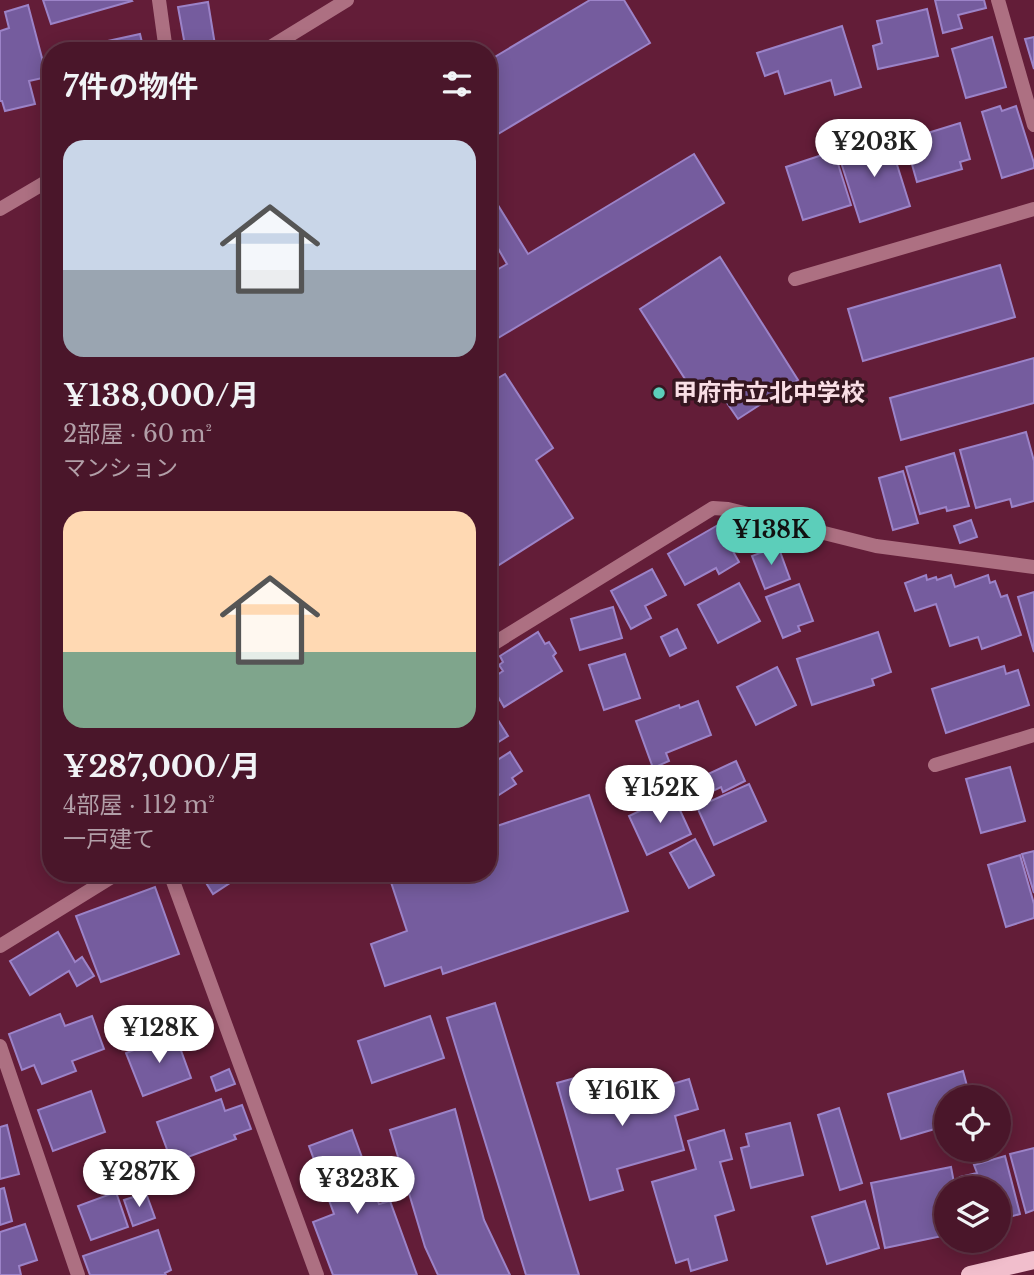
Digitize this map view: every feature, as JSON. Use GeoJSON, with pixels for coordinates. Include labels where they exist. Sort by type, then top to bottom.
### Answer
{"type":"FeatureCollection","features":[{"type":"Feature","properties":{"kind":"main road"},"geometry":{"type":"LineString","coordinates":[[970,1275],[1034,1260]]}},
{"type":"Feature","properties":{"kind":"street"},"geometry":{"type":"LineString","coordinates":[[159,0],[165,42]]}},
{"type":"Feature","properties":{"kind":"street"},"geometry":{"type":"LineString","coordinates":[[279,42],[347,0]]}},
{"type":"Feature","properties":{"kind":"street"},"geometry":{"type":"LineString","coordinates":[[998,0],[1034,125]]}},
{"type":"Feature","properties":{"kind":"street"},"geometry":{"type":"LineString","coordinates":[[0,209],[42,184]]}},
{"type":"Feature","properties":{"kind":"street"},"geometry":{"type":"LineString","coordinates":[[794,279],[1034,209]]}},
{"type":"Feature","properties":{"kind":"street"},"geometry":{"type":"LineString","coordinates":[[497,641],[713,508],[728,509],[876,546],[1034,567]]}},
{"type":"Feature","properties":{"kind":"street"},"geometry":{"type":"LineString","coordinates":[[935,765],[1034,734]]}},
{"type":"Feature","properties":{"kind":"street"},"geometry":{"type":"LineString","coordinates":[[0,946],[103,882]]}},
{"type":"Feature","properties":{"kind":"street"},"geometry":{"type":"LineString","coordinates":[[173,882],[317,1275]]}},
{"type":"Feature","properties":{"kind":"street"},"geometry":{"type":"LineString","coordinates":[[0,1046],[78,1275]]}},
{"type":"Feature","properties":{"kind":"building"},"geometry":{"type":"Polygon","coordinates":[[[43,0],[131,0],[132,1],[51,24],[43,0]]]}},
{"type":"Feature","properties":{"kind":"building"},"geometry":{"type":"Polygon","coordinates":[[[590,0],[624,0],[650,43],[497,135],[497,56],[590,0]]]}},
{"type":"Feature","properties":{"kind":"building"},"geometry":{"type":"Polygon","coordinates":[[[935,0],[984,0],[986,8],[958,15],[962,28],[943,33],[935,0]]]}},
{"type":"Feature","properties":{"kind":"building"},"geometry":{"type":"Polygon","coordinates":[[[208,2],[215,42],[184,42],[178,7],[208,2]]]}},
{"type":"Feature","properties":{"kind":"building"},"geometry":{"type":"Polygon","coordinates":[[[28,5],[42,58],[42,78],[29,81],[35,104],[5,111],[0,101],[0,31],[9,28],[5,12],[28,5]]]}},
{"type":"Feature","properties":{"kind":"building"},"geometry":{"type":"Polygon","coordinates":[[[927,9],[938,56],[878,69],[873,46],[882,43],[877,21],[927,9]]]}},
{"type":"Feature","properties":{"kind":"building"},"geometry":{"type":"Polygon","coordinates":[[[842,26],[861,87],[835,95],[831,80],[785,94],[778,71],[765,76],[757,53],[842,26]]]}},
{"type":"Feature","properties":{"kind":"building"},"geometry":{"type":"Polygon","coordinates":[[[140,34],[142,42],[103,42],[140,34]]]}},
{"type":"Feature","properties":{"kind":"building"},"geometry":{"type":"Polygon","coordinates":[[[992,37],[1006,87],[966,98],[952,49],[992,37]]]}},
{"type":"Feature","properties":{"kind":"building"},"geometry":{"type":"Polygon","coordinates":[[[1034,37],[1034,69],[1025,39],[1034,37]]]}},
{"type":"Feature","properties":{"kind":"building"},"geometry":{"type":"Polygon","coordinates":[[[1000,106],[1002,111],[1016,106],[1034,163],[1034,168],[1002,178],[982,112],[1000,106]]]}},
{"type":"Feature","properties":{"kind":"building"},"geometry":{"type":"Polygon","coordinates":[[[960,123],[970,159],[960,162],[962,169],[917,182],[905,140],[960,123]]]}},
{"type":"Feature","properties":{"kind":"building"},"geometry":{"type":"Polygon","coordinates":[[[888,136],[910,206],[860,222],[838,153],[888,136]]]}},
{"type":"Feature","properties":{"kind":"building"},"geometry":{"type":"Polygon","coordinates":[[[834,151],[851,205],[803,220],[786,167],[834,151]]]}},
{"type":"Feature","properties":{"kind":"building"},"geometry":{"type":"Polygon","coordinates":[[[694,154],[724,203],[497,339],[497,270],[507,264],[497,247],[497,204],[528,254],[694,154]]]}},
{"type":"Feature","properties":{"kind":"building"},"geometry":{"type":"Polygon","coordinates":[[[720,257],[798,380],[738,419],[714,384],[696,396],[640,309],[720,257]]]}},
{"type":"Feature","properties":{"kind":"building"},"geometry":{"type":"Polygon","coordinates":[[[1000,265],[1015,317],[863,361],[848,309],[1000,265]]]}},
{"type":"Feature","properties":{"kind":"building"},"geometry":{"type":"Polygon","coordinates":[[[1034,358],[1034,403],[901,440],[890,398],[1034,358]]]}},
{"type":"Feature","properties":{"kind":"building"},"geometry":{"type":"Polygon","coordinates":[[[505,374],[553,448],[536,460],[573,518],[497,566],[497,379],[505,374]]]}},
{"type":"Feature","properties":{"kind":"building"},"geometry":{"type":"Polygon","coordinates":[[[1026,432],[1034,461],[1034,501],[1012,507],[1010,499],[976,508],[960,450],[1026,432]]]}},
{"type":"Feature","properties":{"kind":"building"},"geometry":{"type":"Polygon","coordinates":[[[954,453],[969,506],[947,511],[946,507],[920,514],[906,467],[954,453]]]}},
{"type":"Feature","properties":{"kind":"building"},"geometry":{"type":"Polygon","coordinates":[[[903,471],[918,523],[893,530],[879,478],[903,471]]]}},
{"type":"Feature","properties":{"kind":"building"},"geometry":{"type":"Polygon","coordinates":[[[971,520],[977,537],[960,543],[954,526],[971,520]]]}},
{"type":"Feature","properties":{"kind":"building"},"geometry":{"type":"Polygon","coordinates":[[[718,525],[739,562],[719,574],[716,568],[685,585],[668,554],[718,525]]]}},
{"type":"Feature","properties":{"kind":"building"},"geometry":{"type":"Polygon","coordinates":[[[778,546],[790,579],[765,589],[752,556],[778,546]]]}},
{"type":"Feature","properties":{"kind":"building"},"geometry":{"type":"Polygon","coordinates":[[[652,569],[666,595],[645,606],[651,618],[631,629],[611,591],[652,569]]]}},
{"type":"Feature","properties":{"kind":"building"},"geometry":{"type":"Polygon","coordinates":[[[926,575],[927,580],[936,577],[937,580],[951,575],[955,587],[988,575],[990,583],[995,581],[1001,597],[1007,595],[1021,635],[982,649],[978,637],[950,646],[936,604],[915,611],[905,583],[926,575]]]}},
{"type":"Feature","properties":{"kind":"building"},"geometry":{"type":"Polygon","coordinates":[[[739,583],[760,621],[718,643],[698,605],[739,583]]]}},
{"type":"Feature","properties":{"kind":"building"},"geometry":{"type":"Polygon","coordinates":[[[799,584],[813,621],[798,626],[800,631],[783,638],[766,597],[799,584]]]}},
{"type":"Feature","properties":{"kind":"building"},"geometry":{"type":"Polygon","coordinates":[[[1034,592],[1034,652],[1018,597],[1034,592]]]}},
{"type":"Feature","properties":{"kind":"building"},"geometry":{"type":"Polygon","coordinates":[[[613,607],[622,638],[580,650],[571,619],[613,607]]]}},
{"type":"Feature","properties":{"kind":"building"},"geometry":{"type":"Polygon","coordinates":[[[677,629],[686,648],[670,656],[661,637],[677,629]]]}},
{"type":"Feature","properties":{"kind":"building"},"geometry":{"type":"Polygon","coordinates":[[[538,632],[545,644],[549,642],[556,653],[553,656],[562,671],[504,707],[497,695],[497,675],[503,671],[499,665],[503,662],[500,656],[538,632]]]}},
{"type":"Feature","properties":{"kind":"building"},"geometry":{"type":"Polygon","coordinates":[[[878,632],[891,672],[872,679],[874,685],[812,705],[797,659],[878,632]]]}},
{"type":"Feature","properties":{"kind":"building"},"geometry":{"type":"Polygon","coordinates":[[[625,654],[640,698],[604,710],[589,665],[625,654]]]}},
{"type":"Feature","properties":{"kind":"building"},"geometry":{"type":"Polygon","coordinates":[[[1004,666],[1006,674],[1018,670],[1029,705],[946,733],[932,689],[1004,666]]]}},
{"type":"Feature","properties":{"kind":"building"},"geometry":{"type":"Polygon","coordinates":[[[777,667],[796,705],[756,725],[737,687],[777,667]]]}},
{"type":"Feature","properties":{"kind":"building"},"geometry":{"type":"Polygon","coordinates":[[[698,701],[711,735],[666,753],[669,761],[653,768],[636,721],[698,701]]]}},
{"type":"Feature","properties":{"kind":"building"},"geometry":{"type":"Polygon","coordinates":[[[497,719],[508,736],[497,743],[497,719]]]}},
{"type":"Feature","properties":{"kind":"building"},"geometry":{"type":"Polygon","coordinates":[[[510,752],[522,771],[512,778],[516,784],[497,796],[497,760],[510,752]]]}},
{"type":"Feature","properties":{"kind":"building"},"geometry":{"type":"Polygon","coordinates":[[[736,761],[745,781],[723,792],[721,787],[683,805],[676,789],[736,761]]]}},
{"type":"Feature","properties":{"kind":"building"},"geometry":{"type":"Polygon","coordinates":[[[1010,767],[1025,821],[981,833],[966,779],[1010,767]]]}},
{"type":"Feature","properties":{"kind":"building"},"geometry":{"type":"Polygon","coordinates":[[[749,784],[766,821],[714,845],[697,807],[749,784]]]}},
{"type":"Feature","properties":{"kind":"building"},"geometry":{"type":"Polygon","coordinates":[[[589,795],[628,911],[443,974],[441,967],[385,986],[371,944],[407,931],[391,882],[497,882],[497,826],[589,795]]]}},
{"type":"Feature","properties":{"kind":"building"},"geometry":{"type":"Polygon","coordinates":[[[673,795],[691,834],[647,855],[629,816],[673,795]]]}},
{"type":"Feature","properties":{"kind":"building"},"geometry":{"type":"Polygon","coordinates":[[[695,839],[714,875],[689,888],[670,853],[695,839]]]}},
{"type":"Feature","properties":{"kind":"building"},"geometry":{"type":"Polygon","coordinates":[[[1034,851],[1034,893],[1022,854],[1034,851]]]}},
{"type":"Feature","properties":{"kind":"building"},"geometry":{"type":"Polygon","coordinates":[[[1020,855],[1034,904],[1034,918],[1006,927],[988,865],[1020,855]]]}},
{"type":"Feature","properties":{"kind":"building"},"geometry":{"type":"Polygon","coordinates":[[[206,882],[231,882],[213,894],[206,882]]]}},
{"type":"Feature","properties":{"kind":"building"},"geometry":{"type":"Polygon","coordinates":[[[155,887],[179,954],[101,982],[76,916],[155,887]]]}},
{"type":"Feature","properties":{"kind":"building"},"geometry":{"type":"Polygon","coordinates":[[[58,932],[75,962],[82,957],[94,976],[77,986],[69,971],[30,995],[10,961],[58,932]]]}},
{"type":"Feature","properties":{"kind":"building"},"geometry":{"type":"Polygon","coordinates":[[[495,1003],[579,1275],[526,1275],[447,1018],[495,1003]]]}},
{"type":"Feature","properties":{"kind":"building"},"geometry":{"type":"Polygon","coordinates":[[[60,1014],[65,1026],[92,1016],[104,1049],[72,1061],[76,1071],[42,1084],[34,1065],[22,1070],[9,1034],[60,1014]]]}},
{"type":"Feature","properties":{"kind":"building"},"geometry":{"type":"Polygon","coordinates":[[[430,1016],[444,1058],[372,1083],[358,1041],[430,1016]]]}},
{"type":"Feature","properties":{"kind":"building"},"geometry":{"type":"Polygon","coordinates":[[[175,1034],[191,1078],[143,1096],[126,1053],[175,1034]]]}},
{"type":"Feature","properties":{"kind":"building"},"geometry":{"type":"Polygon","coordinates":[[[229,1069],[235,1084],[216,1091],[211,1077],[229,1069]]]}},
{"type":"Feature","properties":{"kind":"building"},"geometry":{"type":"Polygon","coordinates":[[[600,1071],[609,1103],[689,1079],[698,1109],[675,1116],[684,1150],[617,1169],[623,1190],[590,1200],[557,1083],[600,1071]]]}},
{"type":"Feature","properties":{"kind":"building"},"geometry":{"type":"Polygon","coordinates":[[[963,1071],[967,1085],[934,1085],[934,1129],[901,1139],[888,1094],[963,1071]]]}},
{"type":"Feature","properties":{"kind":"building"},"geometry":{"type":"Polygon","coordinates":[[[91,1091],[105,1132],[53,1151],[38,1110],[91,1091]]]}},
{"type":"Feature","properties":{"kind":"building"},"geometry":{"type":"Polygon","coordinates":[[[221,1099],[225,1111],[242,1105],[251,1129],[234,1135],[236,1139],[172,1163],[157,1122],[221,1099]]]}},
{"type":"Feature","properties":{"kind":"building"},"geometry":{"type":"Polygon","coordinates":[[[839,1108],[862,1183],[840,1190],[818,1115],[839,1108]]]}},
{"type":"Feature","properties":{"kind":"building"},"geometry":{"type":"Polygon","coordinates":[[[455,1109],[484,1220],[510,1275],[438,1275],[425,1247],[390,1130],[455,1109]]]}},
{"type":"Feature","properties":{"kind":"building"},"geometry":{"type":"Polygon","coordinates":[[[790,1123],[803,1175],[751,1188],[741,1148],[749,1146],[746,1134],[790,1123]]]}},
{"type":"Feature","properties":{"kind":"building"},"geometry":{"type":"Polygon","coordinates":[[[7,1125],[19,1174],[0,1179],[0,1127],[7,1125]]]}},
{"type":"Feature","properties":{"kind":"building"},"geometry":{"type":"Polygon","coordinates":[[[352,1130],[379,1204],[390,1201],[417,1275],[333,1275],[313,1222],[334,1214],[309,1146],[352,1130]]]}},
{"type":"Feature","properties":{"kind":"building"},"geometry":{"type":"Polygon","coordinates":[[[724,1130],[732,1159],[720,1162],[734,1210],[715,1216],[727,1260],[691,1271],[688,1259],[676,1263],[652,1182],[696,1169],[688,1141],[724,1130]]]}},
{"type":"Feature","properties":{"kind":"building"},"geometry":{"type":"Polygon","coordinates":[[[1034,1148],[1034,1210],[1026,1213],[1011,1158],[1011,1154],[1034,1148]]]}},
{"type":"Feature","properties":{"kind":"building"},"geometry":{"type":"Polygon","coordinates":[[[1007,1162],[1010,1176],[964,1176],[977,1173],[974,1165],[1007,1162]]]}},
{"type":"Feature","properties":{"kind":"building"},"geometry":{"type":"Polygon","coordinates":[[[951,1167],[953,1176],[934,1176],[934,1238],[885,1248],[871,1183],[951,1167]]]}},
{"type":"Feature","properties":{"kind":"building"},"geometry":{"type":"Polygon","coordinates":[[[1011,1179],[1020,1214],[1011,1217],[1011,1179]]]}},
{"type":"Feature","properties":{"kind":"building"},"geometry":{"type":"Polygon","coordinates":[[[4,1188],[12,1221],[0,1225],[0,1189],[4,1188]]]}},
{"type":"Feature","properties":{"kind":"building"},"geometry":{"type":"Polygon","coordinates":[[[116,1192],[128,1227],[91,1240],[78,1206],[116,1192]]]}},
{"type":"Feature","properties":{"kind":"building"},"geometry":{"type":"Polygon","coordinates":[[[146,1193],[155,1218],[133,1226],[124,1200],[146,1193]]]}},
{"type":"Feature","properties":{"kind":"building"},"geometry":{"type":"Polygon","coordinates":[[[865,1201],[879,1248],[827,1264],[812,1217],[865,1201]]]}},
{"type":"Feature","properties":{"kind":"building"},"geometry":{"type":"Polygon","coordinates":[[[25,1224],[37,1260],[19,1266],[21,1275],[0,1275],[0,1232],[25,1224]]]}},
{"type":"Feature","properties":{"kind":"building"},"geometry":{"type":"Polygon","coordinates":[[[158,1230],[171,1270],[165,1273],[166,1275],[90,1275],[83,1256],[158,1230]]]}},
{"type":"Feature","properties":{"kind":"place","name":"甲府市立北中学校"},"geometry":{"type":"Point","coordinates":[659,393]}}]}
